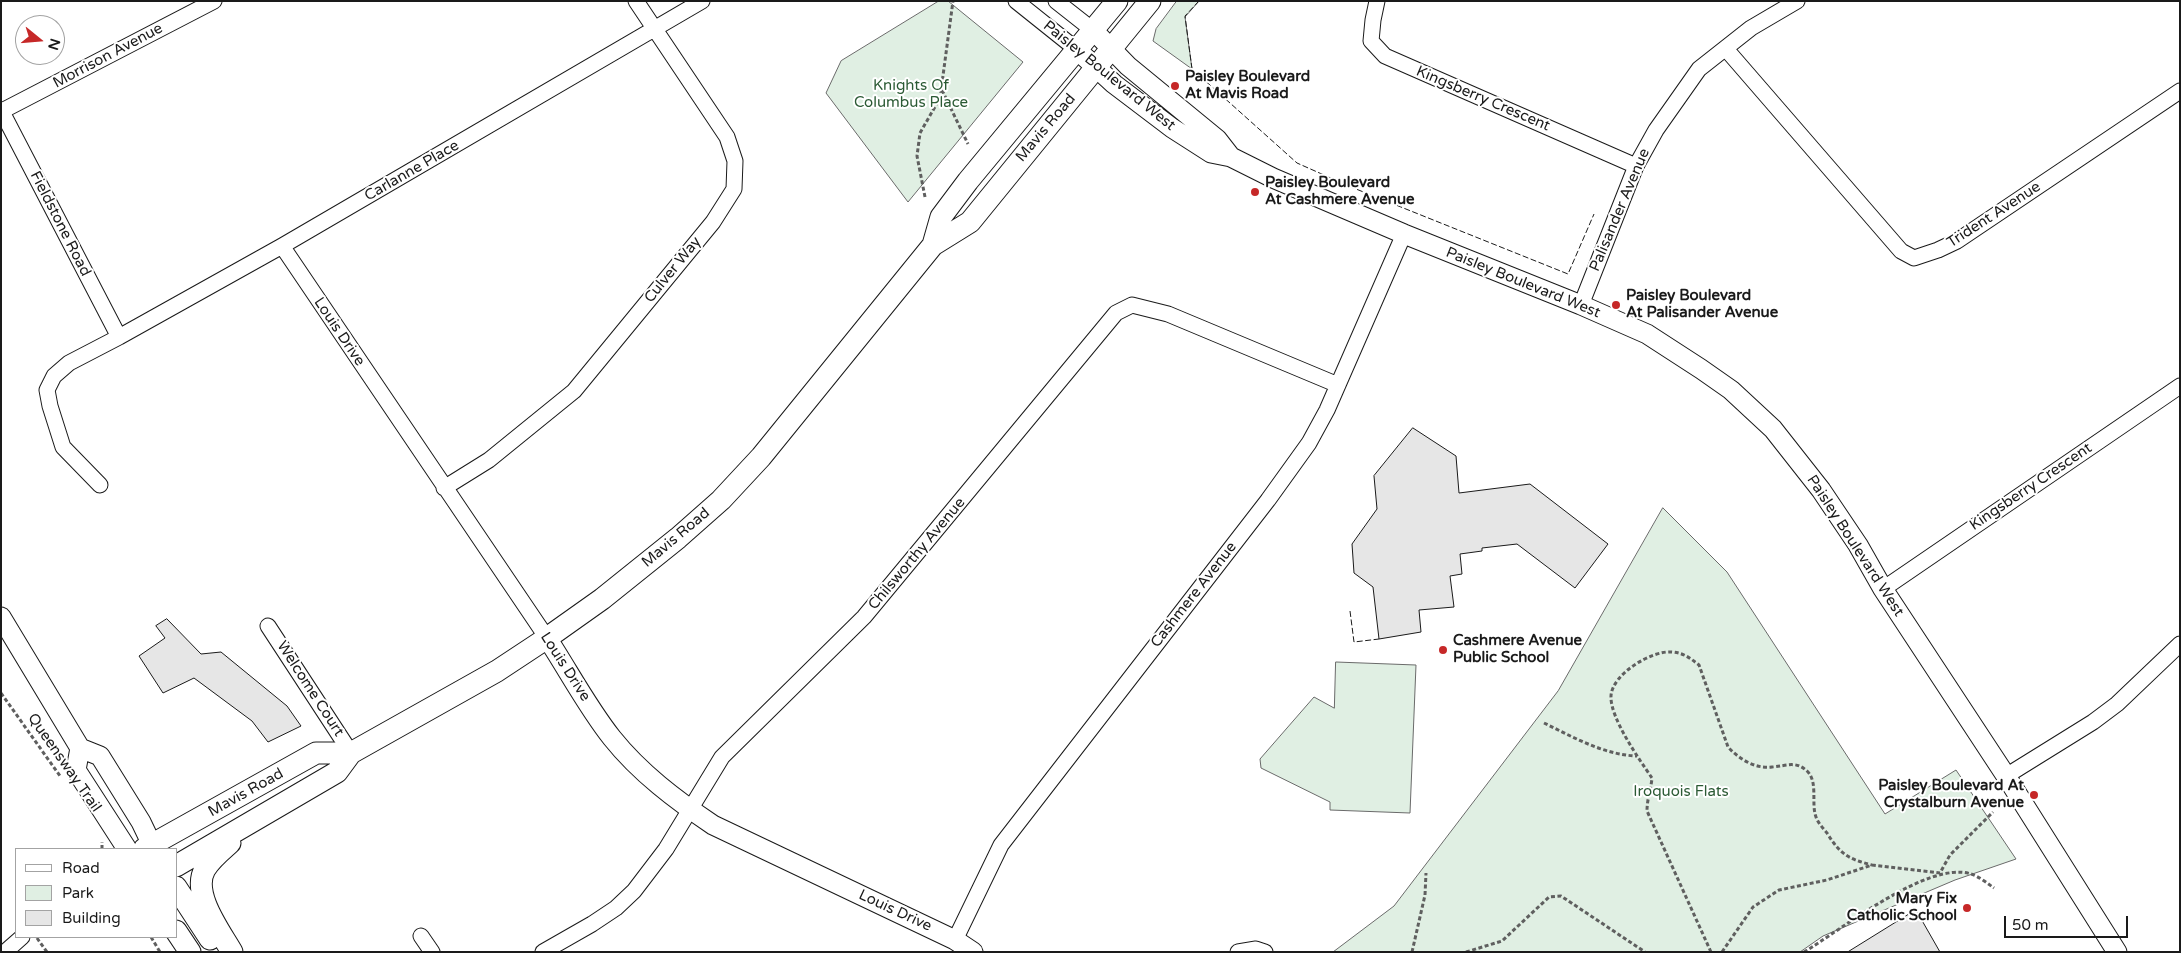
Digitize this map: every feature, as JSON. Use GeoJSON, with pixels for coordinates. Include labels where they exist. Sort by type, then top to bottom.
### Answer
{"type":"FeatureCollection","features":[{"type":"Feature","properties":{"kind":"main road","name":"Mavis Road"},"geometry":{"type":"LineString","coordinates":[[933,245],[941,218],[968,181],[1117,1]]}},
{"type":"Feature","properties":{"kind":"main road","name":"Mavis Road"},"geometry":{"type":"LineString","coordinates":[[178,865],[337,772],[351,753],[497,671],[609,593],[678,538],[721,500],[761,457],[933,245],[970,222],[1150,1]]}},
{"type":"Feature","properties":{"kind":"main road","name":"Mavis Road"},"geometry":{"type":"LineString","coordinates":[[150,848],[316,754],[351,753]]}},
{"type":"Feature","properties":{"kind":"main road"},"geometry":{"type":"LineString","coordinates":[[232,952],[210,914],[200,888],[206,867],[254,821]]}},
{"type":"Feature","properties":{"kind":"main road"},"geometry":{"type":"LineString","coordinates":[[178,891],[219,952]]}},
{"type":"Feature","properties":{"kind":"main road"},"geometry":{"type":"LineString","coordinates":[[178,933],[190,952]]}},
{"type":"Feature","properties":{"kind":"street","name":"Morrison Avenue"},"geometry":{"type":"LineString","coordinates":[[2,111],[214,1]]}},
{"type":"Feature","properties":{"kind":"street","name":"Culver Way"},"geometry":{"type":"LineString","coordinates":[[444,488],[489,460],[574,391],[713,222],[734,189],[735,161],[727,137],[636,1]]}},
{"type":"Feature","properties":{"kind":"street","name":"Carlanne Place"},"geometry":{"type":"LineString","coordinates":[[100,485],[63,447],[50,406],[48,390],[54,376],[69,363],[282,246],[702,1]]}},
{"type":"Feature","properties":{"kind":"street","name":"Paisley Boulevard West"},"geometry":{"type":"LineString","coordinates":[[1016,1],[1076,49],[1114,84],[1172,128],[1211,153],[1231,157],[1281,182],[1404,234],[1581,304],[1647,334],[1731,390],[1773,429],[1821,490],[2117,952]]}},
{"type":"Feature","properties":{"kind":"street","name":"Paisley Boulevard West"},"geometry":{"type":"LineString","coordinates":[[1056,1],[1094,31],[1135,72],[1217,139],[1231,157]]}},
{"type":"Feature","properties":{"kind":"street","name":"Kingsberry Crescent"},"geometry":{"type":"LineString","coordinates":[[1378,1],[1373,20],[1372,41],[1385,56],[1636,166]]}},
{"type":"Feature","properties":{"kind":"street","name":"Palisander Avenue"},"geometry":{"type":"LineString","coordinates":[[1581,304],[1636,166],[1656,130],[1699,69],[1751,28],[1796,1]]}},
{"type":"Feature","properties":{"kind":"street","name":"Trident Avenue"},"geometry":{"type":"LineString","coordinates":[[1726,49],[1901,251],[1914,258],[1957,241],[2180,91]]}},
{"type":"Feature","properties":{"kind":"street","name":"Fieldstone Road"},"geometry":{"type":"LineString","coordinates":[[2,111],[119,337]]}},
{"type":"Feature","properties":{"kind":"street","name":"Cashmere Avenue"},"geometry":{"type":"LineString","coordinates":[[955,940],[1001,845],[1309,444],[1328,410],[1404,234]]}},
{"type":"Feature","properties":{"kind":"street","name":"Louis Drive"},"geometry":{"type":"LineString","coordinates":[[282,246],[611,737],[634,762],[660,787],[713,825],[955,940],[972,952]]}},
{"type":"Feature","properties":{"kind":"street","name":"Chilsworthy Avenue"},"geometry":{"type":"LineString","coordinates":[[543,952],[616,908],[634,890],[666,849],[722,757],[864,618],[1116,313],[1132,305],[1168,314],[1338,385]]}},
{"type":"Feature","properties":{"kind":"street","name":"Kingsberry Crescent"},"geometry":{"type":"LineString","coordinates":[[1883,589],[2180,386]]}},
{"type":"Feature","properties":{"kind":"street"},"geometry":{"type":"LineString","coordinates":[[1,617],[80,748],[100,756],[141,822],[150,848]]}},
{"type":"Feature","properties":{"kind":"street","name":"Welcome Court"},"geometry":{"type":"LineString","coordinates":[[268,626],[351,753]]}},
{"type":"Feature","properties":{"kind":"street"},"geometry":{"type":"LineString","coordinates":[[2006,776],[2093,722],[2117,704],[2180,644]]}},
{"type":"Feature","properties":{"kind":"street"},"geometry":{"type":"LineString","coordinates":[[80,748],[76,770],[125,848]]}},
{"type":"Feature","properties":{"kind":"street"},"geometry":{"type":"LineString","coordinates":[[421,936],[432,952]]}},
{"type":"Feature","properties":{"kind":"street"},"geometry":{"type":"LineString","coordinates":[[5,952],[21,938]]}},
{"type":"Feature","properties":{"kind":"street"},"geometry":{"type":"LineString","coordinates":[[1238,952],[1256,949],[1266,952]]}},
{"type":"Feature","properties":{"kind":"path"},"geometry":{"type":"LineString","coordinates":[[925,198],[916,156],[920,134],[940,98],[953,1]]}},
{"type":"Feature","properties":{"kind":"path"},"geometry":{"type":"LineString","coordinates":[[941,89],[968,144]]}},
{"type":"Feature","properties":{"kind":"path"},"geometry":{"type":"LineString","coordinates":[[1711,952],[1646,811],[1652,778],[1619,726],[1610,696],[1623,675],[1635,664],[1657,654],[1670,652],[1688,656],[1699,665],[1728,747],[1735,754],[1761,767],[1792,763],[1802,766],[1811,776],[1816,817],[1838,851],[1854,861],[1872,865],[1940,873],[1970,873],[1994,888]]}},
{"type":"Feature","properties":{"kind":"path","name":"Queensway Trail"},"geometry":{"type":"LineString","coordinates":[[1,693],[60,777]]}},
{"type":"Feature","properties":{"kind":"path"},"geometry":{"type":"LineString","coordinates":[[1544,722],[1603,750],[1625,756],[1637,756]]}},
{"type":"Feature","properties":{"kind":"path"},"geometry":{"type":"LineString","coordinates":[[1804,952],[1888,897],[1940,873],[1950,855],[1993,812]]}},
{"type":"Feature","properties":{"kind":"path"},"geometry":{"type":"LineString","coordinates":[[100,837],[102,848]]}},
{"type":"Feature","properties":{"kind":"path"},"geometry":{"type":"LineString","coordinates":[[1722,952],[1753,908],[1779,890],[1827,880],[1872,865]]}},
{"type":"Feature","properties":{"kind":"path"},"geometry":{"type":"LineString","coordinates":[[1412,952],[1424,903],[1426,873]]}},
{"type":"Feature","properties":{"kind":"path"},"geometry":{"type":"LineString","coordinates":[[1466,952],[1502,941],[1549,897],[1561,896],[1645,952]]}},
{"type":"Feature","properties":{"kind":"path"},"geometry":{"type":"LineString","coordinates":[[38,938],[47,952]]}},
{"type":"Feature","properties":{"kind":"path"},"geometry":{"type":"LineString","coordinates":[[151,938],[160,952]]}},
{"type":"Feature","properties":{"kind":"green space","name":"Knights Of Columbus Place"},"geometry":{"type":"Polygon","coordinates":[[[939,1],[948,1],[1023,62],[908,202],[826,93],[841,61],[939,1]]]}},
{"type":"Feature","properties":{"kind":"green space"},"geometry":{"type":"Polygon","coordinates":[[[1177,1],[1199,1],[1185,17],[1192,69],[1153,41],[1156,29],[1177,1]]]}},
{"type":"Feature","properties":{"kind":"green space","name":"Iroquois Flats"},"geometry":{"type":"Polygon","coordinates":[[[1663,508],[1727,572],[1885,814],[1956,770],[2016,859],[1955,880],[1823,936],[1800,952],[1333,952],[1394,906],[1558,691],[1663,508]]]}},
{"type":"Feature","properties":{"kind":"green space"},"geometry":{"type":"Polygon","coordinates":[[[1336,662],[1416,665],[1410,813],[1330,810],[1330,802],[1261,768],[1260,759],[1314,697],[1334,708],[1336,662]]]}},
{"type":"Feature","properties":{"kind":"building"},"geometry":{"type":"Polygon","coordinates":[[[1413,428],[1456,456],[1459,493],[1530,484],[1608,544],[1575,588],[1517,544],[1482,548],[1482,551],[1460,554],[1462,574],[1450,576],[1454,607],[1419,610],[1421,632],[1379,639],[1373,587],[1354,573],[1352,544],[1377,509],[1374,476],[1413,428]]]}},
{"type":"Feature","properties":{"kind":"building"},"geometry":{"type":"Polygon","coordinates":[[[167,619],[201,654],[221,652],[287,706],[301,726],[268,742],[252,721],[194,678],[163,693],[139,656],[165,638],[156,626],[167,619]]]}},
{"type":"Feature","properties":{"kind":"building"},"geometry":{"type":"Polygon","coordinates":[[[1916,910],[1940,952],[1848,952],[1916,910]]]}},
{"type":"Feature","properties":{"kind":"fence"},"geometry":{"type":"LineString","coordinates":[[1199,1],[1185,16],[1192,69],[1297,163],[1351,187],[1568,274],[1594,214]]}},
{"type":"Feature","properties":{"kind":"fence"},"geometry":{"type":"LineString","coordinates":[[1350,611],[1354,642],[1379,639]]}},
{"type":"Feature","properties":{"kind":"place","name":"Paisley Boulevard At Mavis Road"},"geometry":{"type":"Point","coordinates":[1175,86]}},
{"type":"Feature","properties":{"kind":"place","name":"Paisley Boulevard At Cashmere Avenue"},"geometry":{"type":"Point","coordinates":[1255,192]}},
{"type":"Feature","properties":{"kind":"place","name":"Paisley Boulevard At Palisander Avenue"},"geometry":{"type":"Point","coordinates":[1616,305]}},
{"type":"Feature","properties":{"kind":"place","name":"Cashmere Avenue Public School"},"geometry":{"type":"Point","coordinates":[1443,650]}},
{"type":"Feature","properties":{"kind":"place","name":"Paisley Boulevard At Crystalburn Avenue"},"geometry":{"type":"Point","coordinates":[2034,795]}},
{"type":"Feature","properties":{"kind":"place","name":"Mary Fix Catholic School"},"geometry":{"type":"Point","coordinates":[1967,908]}}]}
